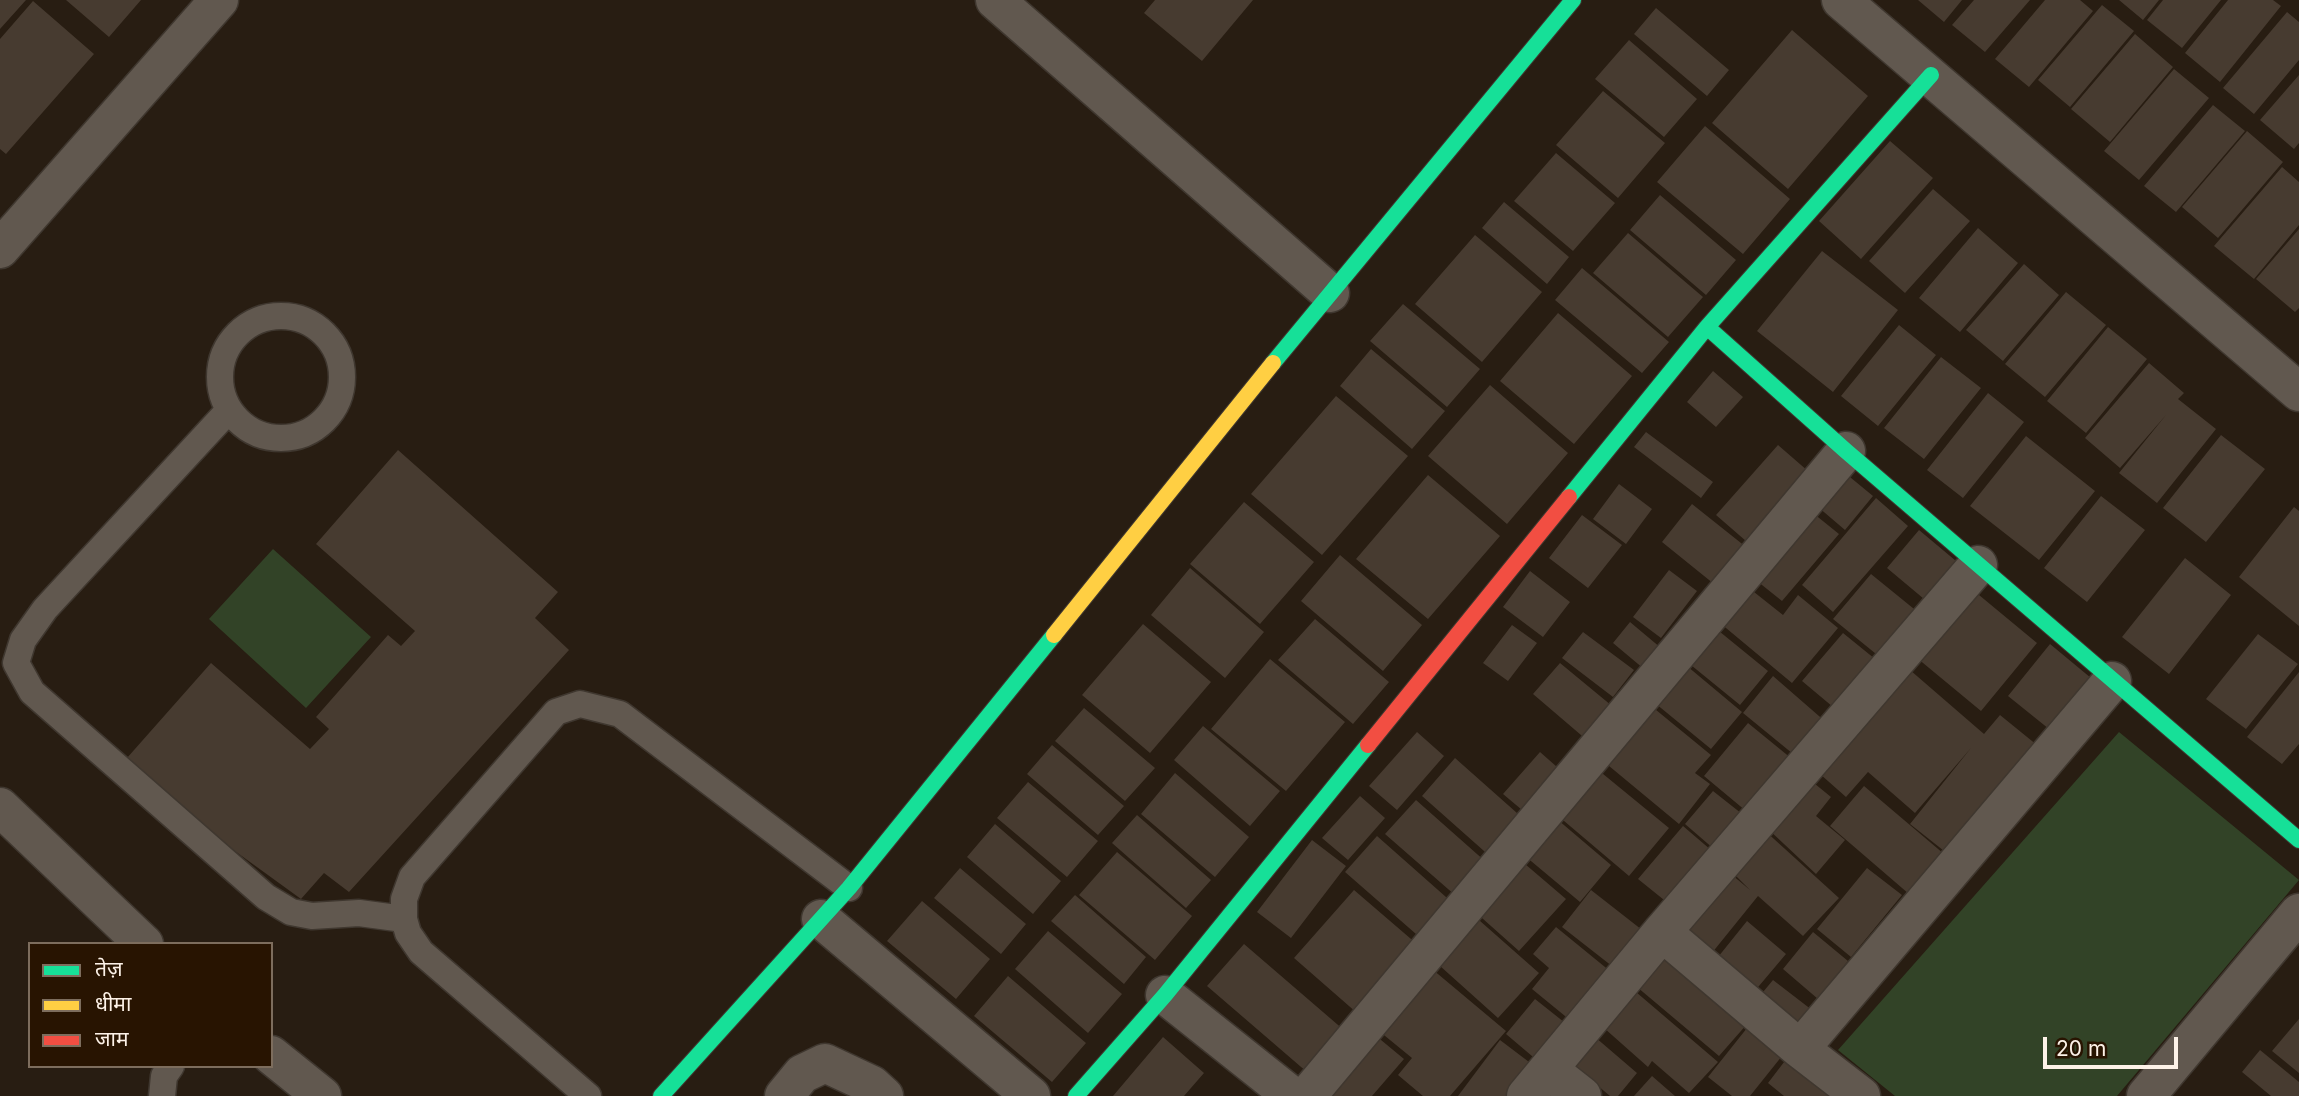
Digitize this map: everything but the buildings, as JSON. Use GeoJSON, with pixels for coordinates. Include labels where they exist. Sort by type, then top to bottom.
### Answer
{"type":"FeatureCollection","features":[{"type":"Feature","properties":{"kind":"street"},"geometry":{"type":"LineString","coordinates":[[5,234],[219,0]]}},
{"type":"Feature","properties":{"kind":"street"},"geometry":{"type":"LineString","coordinates":[[995,0],[1330,293]]}},
{"type":"Feature","properties":{"kind":"street"},"geometry":{"type":"LineString","coordinates":[[661,1096],[849,888],[1330,293],[1573,0]]}},
{"type":"Feature","properties":{"kind":"street"},"geometry":{"type":"LineString","coordinates":[[1841,0],[2299,392]]}},
{"type":"Feature","properties":{"kind":"street"},"geometry":{"type":"LineString","coordinates":[[1076,1096],[1165,995],[1706,327],[1931,75]]}},
{"type":"Feature","properties":{"kind":"street"},"geometry":{"type":"LineString","coordinates":[[1706,327],[1846,451],[2299,840]]}},
{"type":"Feature","properties":{"kind":"street"},"geometry":{"type":"LineString","coordinates":[[1307,1096],[1846,451]]}},
{"type":"Feature","properties":{"kind":"street"},"geometry":{"type":"LineString","coordinates":[[1582,1096],[1537,1083],[1662,932],[1978,565]]}},
{"type":"Feature","properties":{"kind":"street"},"geometry":{"type":"LineString","coordinates":[[1800,1049],[2112,681]]}},
{"type":"Feature","properties":{"kind":"street"},"geometry":{"type":"LineString","coordinates":[[0,807],[142,942]]}},
{"type":"Feature","properties":{"kind":"street"},"geometry":{"type":"LineString","coordinates":[[2146,1096],[2299,913]]}},
{"type":"Feature","properties":{"kind":"street"},"geometry":{"type":"LineString","coordinates":[[821,919],[1031,1096]]}},
{"type":"Feature","properties":{"kind":"street"},"geometry":{"type":"LineString","coordinates":[[1662,932],[1800,1049],[1861,1096]]}},
{"type":"Feature","properties":{"kind":"street"},"geometry":{"type":"LineString","coordinates":[[1165,995],[1292,1096]]}},
{"type":"Feature","properties":{"kind":"street"},"geometry":{"type":"LineString","coordinates":[[273,1057],[322,1096]]}},
{"type":"Feature","properties":{"kind":"street"},"geometry":{"type":"LineString","coordinates":[[784,1096],[802,1074],[825,1063],[872,1085],[884,1096]]}},
{"type":"Feature","properties":{"kind":"lane"},"geometry":{"type":"LineString","coordinates":[[275,315],[300,318],[321,329],[336,348],[344,371],[341,395],[330,417],[310,432],[287,439],[263,436],[242,425],[229,410],[219,383],[222,359],[233,337],[252,322],[275,315]]}},
{"type":"Feature","properties":{"kind":"lane"},"geometry":{"type":"LineString","coordinates":[[229,410],[46,609],[23,640],[16,663],[32,692],[266,897],[291,912],[313,916],[359,913],[404,919]]}},
{"type":"Feature","properties":{"kind":"lane"},"geometry":{"type":"LineString","coordinates":[[589,1096],[421,952],[408,933],[404,919],[404,899],[412,877],[556,712],[580,704],[621,714],[849,888]]}},
{"type":"Feature","properties":{"kind":"lane"},"geometry":{"type":"LineString","coordinates":[[162,1096],[164,1076],[170,1068]]}},
{"type":"Feature","properties":{"kind":"green space"},"geometry":{"type":"Polygon","coordinates":[[[273,549],[371,637],[306,708],[209,619],[273,549]]]}},
{"type":"Feature","properties":{"kind":"green space"},"geometry":{"type":"Polygon","coordinates":[[[2119,732],[2299,880],[2117,1096],[1895,1096],[1838,1050],[2119,732]]]}},
{"type":"Feature","properties":{"kind":"traffic: fast"},"geometry":{"type":"LineString","coordinates":[[1273,363],[1573,0]]}},
{"type":"Feature","properties":{"kind":"traffic: fast"},"geometry":{"type":"LineString","coordinates":[[1569,497],[1707,327],[1931,75]]}},
{"type":"Feature","properties":{"kind":"traffic: fast"},"geometry":{"type":"LineString","coordinates":[[1707,327],[1846,451],[2299,840]]}},
{"type":"Feature","properties":{"kind":"traffic: fast"},"geometry":{"type":"LineString","coordinates":[[661,1096],[849,888],[1054,635]]}},
{"type":"Feature","properties":{"kind":"traffic: fast"},"geometry":{"type":"LineString","coordinates":[[1076,1096],[1165,995],[1368,745]]}},
{"type":"Feature","properties":{"kind":"traffic: slow"},"geometry":{"type":"LineString","coordinates":[[1054,635],[1273,363]]}},
{"type":"Feature","properties":{"kind":"traffic: jam"},"geometry":{"type":"LineString","coordinates":[[1368,745],[1569,497]]}}]}
